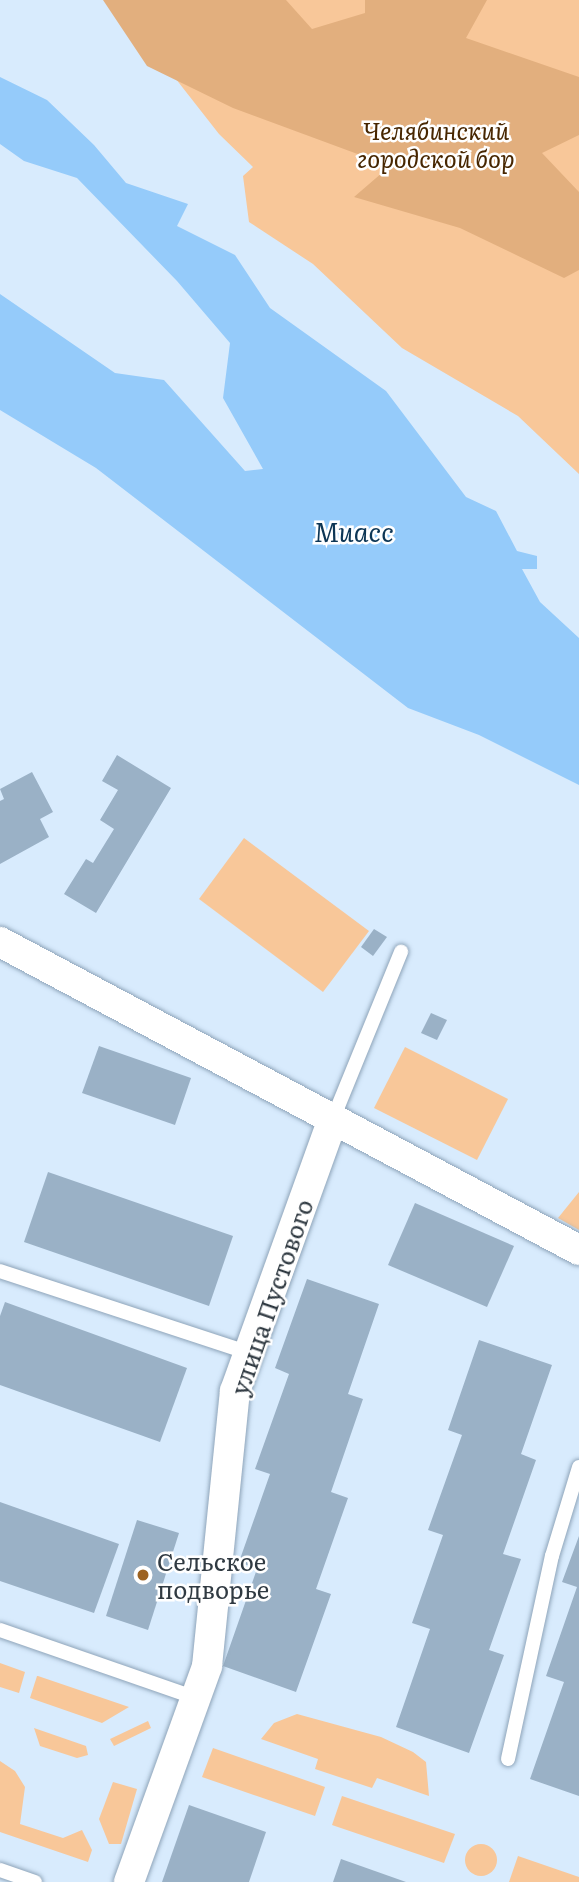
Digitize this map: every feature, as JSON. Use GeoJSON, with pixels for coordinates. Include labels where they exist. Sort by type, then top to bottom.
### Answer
{"type":"FeatureCollection","features":[{"type":"Feature","properties":{"kind":"street"},"geometry":{"type":"LineString","coordinates":[[0,942],[332,1121],[579,1250]]}},
{"type":"Feature","properties":{"kind":"street","name":"улица Пустового"},"geometry":{"type":"LineString","coordinates":[[129,1882],[207,1666],[235,1391],[332,1121]]}},
{"type":"Feature","properties":{"kind":"lane"},"geometry":{"type":"LineString","coordinates":[[332,1121],[401,952]]}},
{"type":"Feature","properties":{"kind":"lane"},"geometry":{"type":"LineString","coordinates":[[0,1271],[249,1353]]}},
{"type":"Feature","properties":{"kind":"lane"},"geometry":{"type":"LineString","coordinates":[[508,1759],[552,1556],[579,1467]]}},
{"type":"Feature","properties":{"kind":"lane"},"geometry":{"type":"LineString","coordinates":[[0,1630],[196,1698]]}},
{"type":"Feature","properties":{"kind":"lane"},"geometry":{"type":"LineString","coordinates":[[0,1870],[35,1882]]}},
{"type":"Feature","properties":{"kind":"green space"},"geometry":{"type":"Polygon","coordinates":[[[103,0],[286,0],[312,29],[365,13],[365,0],[487,0],[466,38],[579,77],[579,135],[542,153],[579,192],[579,270],[564,278],[460,228],[354,197],[390,166],[233,108],[147,66],[103,0]]]}},
{"type":"Feature","properties":{"kind":"green space","name":"Челябинский городской бор"},"geometry":{"type":"Polygon","coordinates":[[[114,0],[579,0],[579,474],[518,416],[402,348],[313,264],[249,222],[243,176],[253,167],[219,134],[114,0]]]}},
{"type":"Feature","properties":{"kind":"green space"},"geometry":{"type":"Polygon","coordinates":[[[244,838],[369,931],[323,992],[199,899],[244,838]]]}},
{"type":"Feature","properties":{"kind":"green space"},"geometry":{"type":"Polygon","coordinates":[[[405,1047],[508,1099],[477,1160],[374,1108],[405,1047]]]}},
{"type":"Feature","properties":{"kind":"green space"},"geometry":{"type":"Polygon","coordinates":[[[579,1192],[579,1230],[558,1218],[579,1192]]]}},
{"type":"Feature","properties":{"kind":"green space"},"geometry":{"type":"Polygon","coordinates":[[[0,1663],[25,1672],[19,1693],[0,1687],[0,1663]]]}},
{"type":"Feature","properties":{"kind":"green space"},"geometry":{"type":"Polygon","coordinates":[[[37,1676],[129,1707],[102,1723],[30,1698],[37,1676]]]}},
{"type":"Feature","properties":{"kind":"green space"},"geometry":{"type":"Polygon","coordinates":[[[297,1714],[381,1737],[413,1752],[426,1762],[429,1796],[377,1778],[372,1788],[315,1769],[318,1759],[261,1739],[274,1723],[297,1714]]]}},
{"type":"Feature","properties":{"kind":"green space"},"geometry":{"type":"Polygon","coordinates":[[[148,1721],[151,1728],[114,1746],[110,1739],[148,1721]]]}},
{"type":"Feature","properties":{"kind":"green space"},"geometry":{"type":"Polygon","coordinates":[[[34,1728],[86,1746],[88,1755],[77,1758],[40,1746],[34,1728]]]}},
{"type":"Feature","properties":{"kind":"green space"},"geometry":{"type":"Polygon","coordinates":[[[213,1748],[325,1787],[315,1816],[202,1777],[213,1748]]]}},
{"type":"Feature","properties":{"kind":"green space"},"geometry":{"type":"Polygon","coordinates":[[[0,1761],[15,1771],[25,1787],[20,1824],[63,1838],[82,1830],[92,1850],[88,1862],[0,1832],[0,1761]]]}},
{"type":"Feature","properties":{"kind":"green space"},"geometry":{"type":"Polygon","coordinates":[[[113,1782],[137,1789],[121,1844],[109,1844],[99,1819],[113,1782]]]}},
{"type":"Feature","properties":{"kind":"green space"},"geometry":{"type":"Polygon","coordinates":[[[342,1796],[455,1834],[444,1863],[332,1825],[342,1796]]]}},
{"type":"Feature","properties":{"kind":"green space"},"geometry":{"type":"Polygon","coordinates":[[[481,1844],[493,1848],[497,1860],[493,1872],[481,1876],[469,1872],[465,1860],[469,1848],[481,1844]]]}},
{"type":"Feature","properties":{"kind":"green space"},"geometry":{"type":"Polygon","coordinates":[[[518,1856],[579,1877],[579,1882],[509,1882],[518,1856]]]}},
{"type":"Feature","properties":{"kind":"water","name":"Миасс"},"geometry":{"type":"Polygon","coordinates":[[[0,77],[47,100],[94,145],[126,183],[188,204],[177,226],[235,255],[270,308],[386,391],[466,497],[496,511],[517,551],[537,556],[537,569],[522,569],[540,602],[579,638],[579,785],[479,735],[408,708],[96,468],[0,410],[0,294],[115,373],[164,380],[245,471],[263,469],[223,398],[230,343],[177,281],[77,178],[24,161],[0,144],[0,77]]]}},
{"type":"Feature","properties":{"kind":"building"},"geometry":{"type":"Polygon","coordinates":[[[117,755],[171,788],[96,913],[64,894],[86,859],[93,863],[114,829],[100,820],[118,790],[102,781],[117,755]]]}},
{"type":"Feature","properties":{"kind":"building"},"geometry":{"type":"Polygon","coordinates":[[[32,772],[53,812],[40,819],[49,837],[0,864],[0,801],[4,799],[0,789],[32,772]]]}},
{"type":"Feature","properties":{"kind":"building"},"geometry":{"type":"Polygon","coordinates":[[[374,929],[387,937],[373,956],[361,947],[374,929]]]}},
{"type":"Feature","properties":{"kind":"building"},"geometry":{"type":"Polygon","coordinates":[[[431,1013],[447,1020],[437,1040],[421,1033],[431,1013]]]}},
{"type":"Feature","properties":{"kind":"building"},"geometry":{"type":"Polygon","coordinates":[[[99,1046],[191,1078],[175,1125],[82,1093],[99,1046]]]}},
{"type":"Feature","properties":{"kind":"building"},"geometry":{"type":"Polygon","coordinates":[[[48,1172],[233,1236],[209,1306],[24,1242],[48,1172]]]}},
{"type":"Feature","properties":{"kind":"building"},"geometry":{"type":"Polygon","coordinates":[[[415,1203],[514,1246],[487,1307],[388,1265],[415,1203]]]}},
{"type":"Feature","properties":{"kind":"building"},"geometry":{"type":"Polygon","coordinates":[[[307,1279],[379,1304],[348,1394],[363,1399],[331,1492],[348,1498],[316,1589],[331,1594],[296,1692],[223,1666],[257,1569],[239,1562],[270,1474],[255,1469],[289,1374],[275,1368],[307,1279]]]}},
{"type":"Feature","properties":{"kind":"building"},"geometry":{"type":"Polygon","coordinates":[[[5,1302],[187,1368],[160,1442],[0,1385],[0,1316],[5,1302]]]}},
{"type":"Feature","properties":{"kind":"building"},"geometry":{"type":"Polygon","coordinates":[[[479,1340],[552,1365],[521,1454],[536,1460],[503,1554],[521,1559],[489,1650],[504,1655],[469,1753],[396,1727],[430,1629],[412,1623],[443,1535],[428,1530],[462,1435],[448,1430],[479,1340]]]}},
{"type":"Feature","properties":{"kind":"building"},"geometry":{"type":"Polygon","coordinates":[[[0,1502],[119,1544],[94,1613],[0,1581],[0,1502]]]}},
{"type":"Feature","properties":{"kind":"building","name":"Сельское подворье"},"geometry":{"type":"Polygon","coordinates":[[[137,1520],[179,1533],[148,1630],[106,1616],[137,1520]]]}},
{"type":"Feature","properties":{"kind":"building"},"geometry":{"type":"Polygon","coordinates":[[[579,1536],[579,1796],[530,1779],[564,1682],[546,1676],[577,1587],[562,1582],[579,1536]]]}},
{"type":"Feature","properties":{"kind":"building"},"geometry":{"type":"Polygon","coordinates":[[[189,1805],[266,1832],[249,1882],[162,1882],[189,1805]]]}},
{"type":"Feature","properties":{"kind":"building"},"geometry":{"type":"Polygon","coordinates":[[[341,1859],[406,1882],[333,1882],[341,1859]]]}},
{"type":"Feature","properties":{"kind":"place","name":"Сельское подворье"},"geometry":{"type":"Point","coordinates":[143,1575]}}]}
